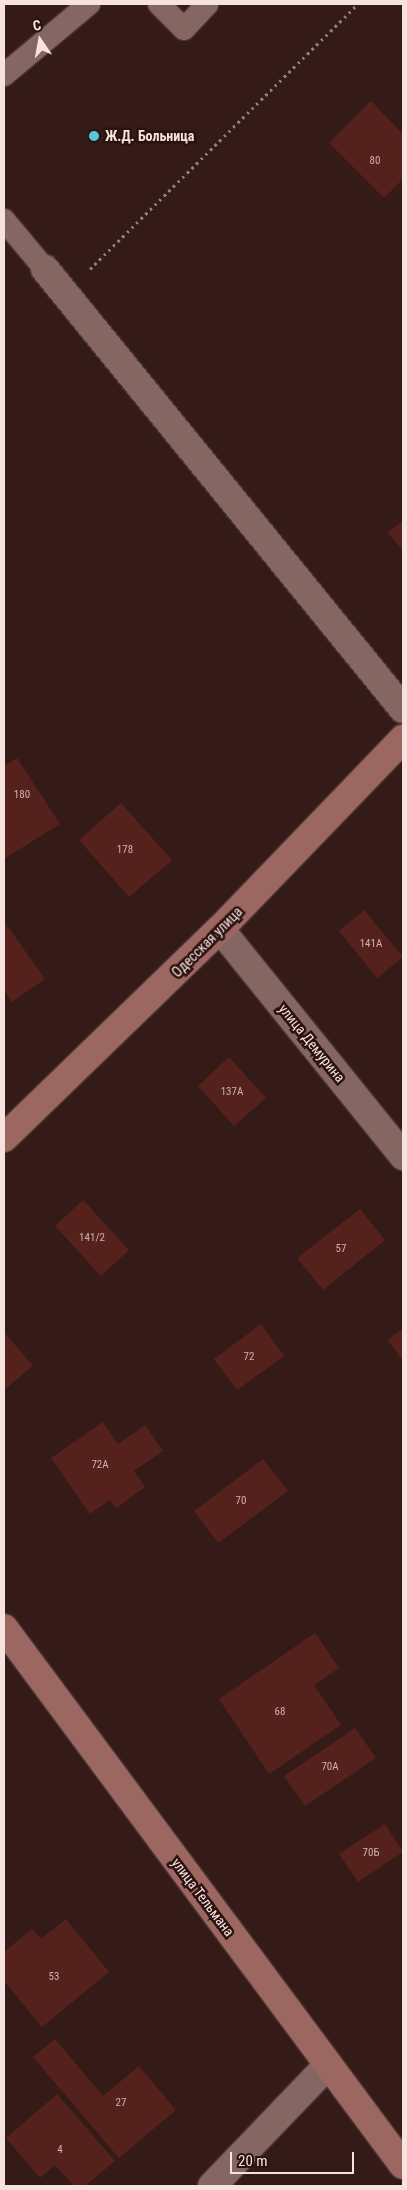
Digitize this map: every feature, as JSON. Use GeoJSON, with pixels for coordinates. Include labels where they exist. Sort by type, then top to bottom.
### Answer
{"type":"FeatureCollection","features":[{"type":"Feature","properties":{"kind":"main road","name":"Одесская улица"},"geometry":{"type":"LineString","coordinates":[[4,1138],[220,929],[403,739]]}},
{"type":"Feature","properties":{"kind":"main road","name":"улица Тельмана"},"geometry":{"type":"LineString","coordinates":[[4,1628],[403,2165]]}},
{"type":"Feature","properties":{"kind":"street"},"geometry":{"type":"LineString","coordinates":[[45,269],[403,709]]}},
{"type":"Feature","properties":{"kind":"street","name":"улица Демурина"},"geometry":{"type":"LineString","coordinates":[[220,929],[403,1156]]}},
{"type":"Feature","properties":{"kind":"street"},"geometry":{"type":"LineString","coordinates":[[212,2186],[328,2065]]}},
{"type":"Feature","properties":{"kind":"lane"},"geometry":{"type":"LineString","coordinates":[[4,75],[89,4]]}},
{"type":"Feature","properties":{"kind":"lane"},"geometry":{"type":"LineString","coordinates":[[159,4],[184,29],[207,4]]}},
{"type":"Feature","properties":{"kind":"lane"},"geometry":{"type":"LineString","coordinates":[[4,220],[45,269]]}},
{"type":"Feature","properties":{"kind":"path"},"geometry":{"type":"LineString","coordinates":[[65,294],[358,4]]}},
{"type":"Feature","properties":{"kind":"building"},"geometry":{"type":"Polygon","coordinates":[[[371,101],[403,134],[403,179],[384,198],[329,143],[371,101]]]}},
{"type":"Feature","properties":{"kind":"building"},"geometry":{"type":"Polygon","coordinates":[[[403,520],[403,551],[388,533],[403,520]]]}},
{"type":"Feature","properties":{"kind":"building"},"geometry":{"type":"Polygon","coordinates":[[[17,758],[60,824],[4,859],[4,766],[17,758]]]}},
{"type":"Feature","properties":{"kind":"building"},"geometry":{"type":"Polygon","coordinates":[[[121,803],[172,860],[129,897],[79,840],[121,803]]]}},
{"type":"Feature","properties":{"kind":"building"},"geometry":{"type":"Polygon","coordinates":[[[364,910],[403,957],[377,978],[339,931],[364,910]]]}},
{"type":"Feature","properties":{"kind":"building"},"geometry":{"type":"Polygon","coordinates":[[[4,921],[45,979],[12,1002],[4,990],[4,921]]]}},
{"type":"Feature","properties":{"kind":"building"},"geometry":{"type":"Polygon","coordinates":[[[229,1057],[266,1098],[234,1126],[198,1086],[229,1057]]]}},
{"type":"Feature","properties":{"kind":"building"},"geometry":{"type":"Polygon","coordinates":[[[83,1200],[129,1250],[101,1276],[55,1226],[83,1200]]]}},
{"type":"Feature","properties":{"kind":"building"},"geometry":{"type":"Polygon","coordinates":[[[360,1209],[385,1240],[323,1290],[297,1258],[360,1209]]]}},
{"type":"Feature","properties":{"kind":"building"},"geometry":{"type":"Polygon","coordinates":[[[261,1324],[284,1356],[237,1390],[214,1359],[261,1324]]]}},
{"type":"Feature","properties":{"kind":"building"},"geometry":{"type":"Polygon","coordinates":[[[403,1328],[403,1361],[388,1340],[403,1328]]]}},
{"type":"Feature","properties":{"kind":"building"},"geometry":{"type":"Polygon","coordinates":[[[4,1332],[33,1366],[4,1390],[4,1332]]]}},
{"type":"Feature","properties":{"kind":"building"},"geometry":{"type":"Polygon","coordinates":[[[103,1422],[118,1444],[145,1425],[163,1451],[134,1471],[145,1487],[116,1508],[110,1500],[90,1514],[51,1458],[103,1422]]]}},
{"type":"Feature","properties":{"kind":"building"},"geometry":{"type":"Polygon","coordinates":[[[263,1459],[288,1491],[218,1543],[194,1511],[263,1459]]]}},
{"type":"Feature","properties":{"kind":"building"},"geometry":{"type":"Polygon","coordinates":[[[315,1633],[339,1668],[314,1685],[341,1725],[269,1774],[219,1699],[315,1633]]]}},
{"type":"Feature","properties":{"kind":"building"},"geometry":{"type":"Polygon","coordinates":[[[355,1728],[376,1758],[305,1806],[284,1776],[355,1728]]]}},
{"type":"Feature","properties":{"kind":"building"},"geometry":{"type":"Polygon","coordinates":[[[385,1824],[403,1852],[358,1882],[339,1854],[385,1824]]]}},
{"type":"Feature","properties":{"kind":"building"},"geometry":{"type":"Polygon","coordinates":[[[66,1919],[109,1972],[42,2027],[4,1981],[4,1952],[32,1929],[41,1939],[66,1919]]]}},
{"type":"Feature","properties":{"kind":"building"},"geometry":{"type":"Polygon","coordinates":[[[55,2039],[103,2096],[139,2066],[176,2110],[119,2158],[33,2057],[55,2039]]]}},
{"type":"Feature","properties":{"kind":"building"},"geometry":{"type":"Polygon","coordinates":[[[57,2094],[115,2161],[85,2186],[74,2186],[55,2165],[40,2178],[6,2138],[57,2094]]]}},
{"type":"Feature","properties":{"kind":"place","name":"Ж.Д. Больница"},"geometry":{"type":"Point","coordinates":[94,136]}}]}
